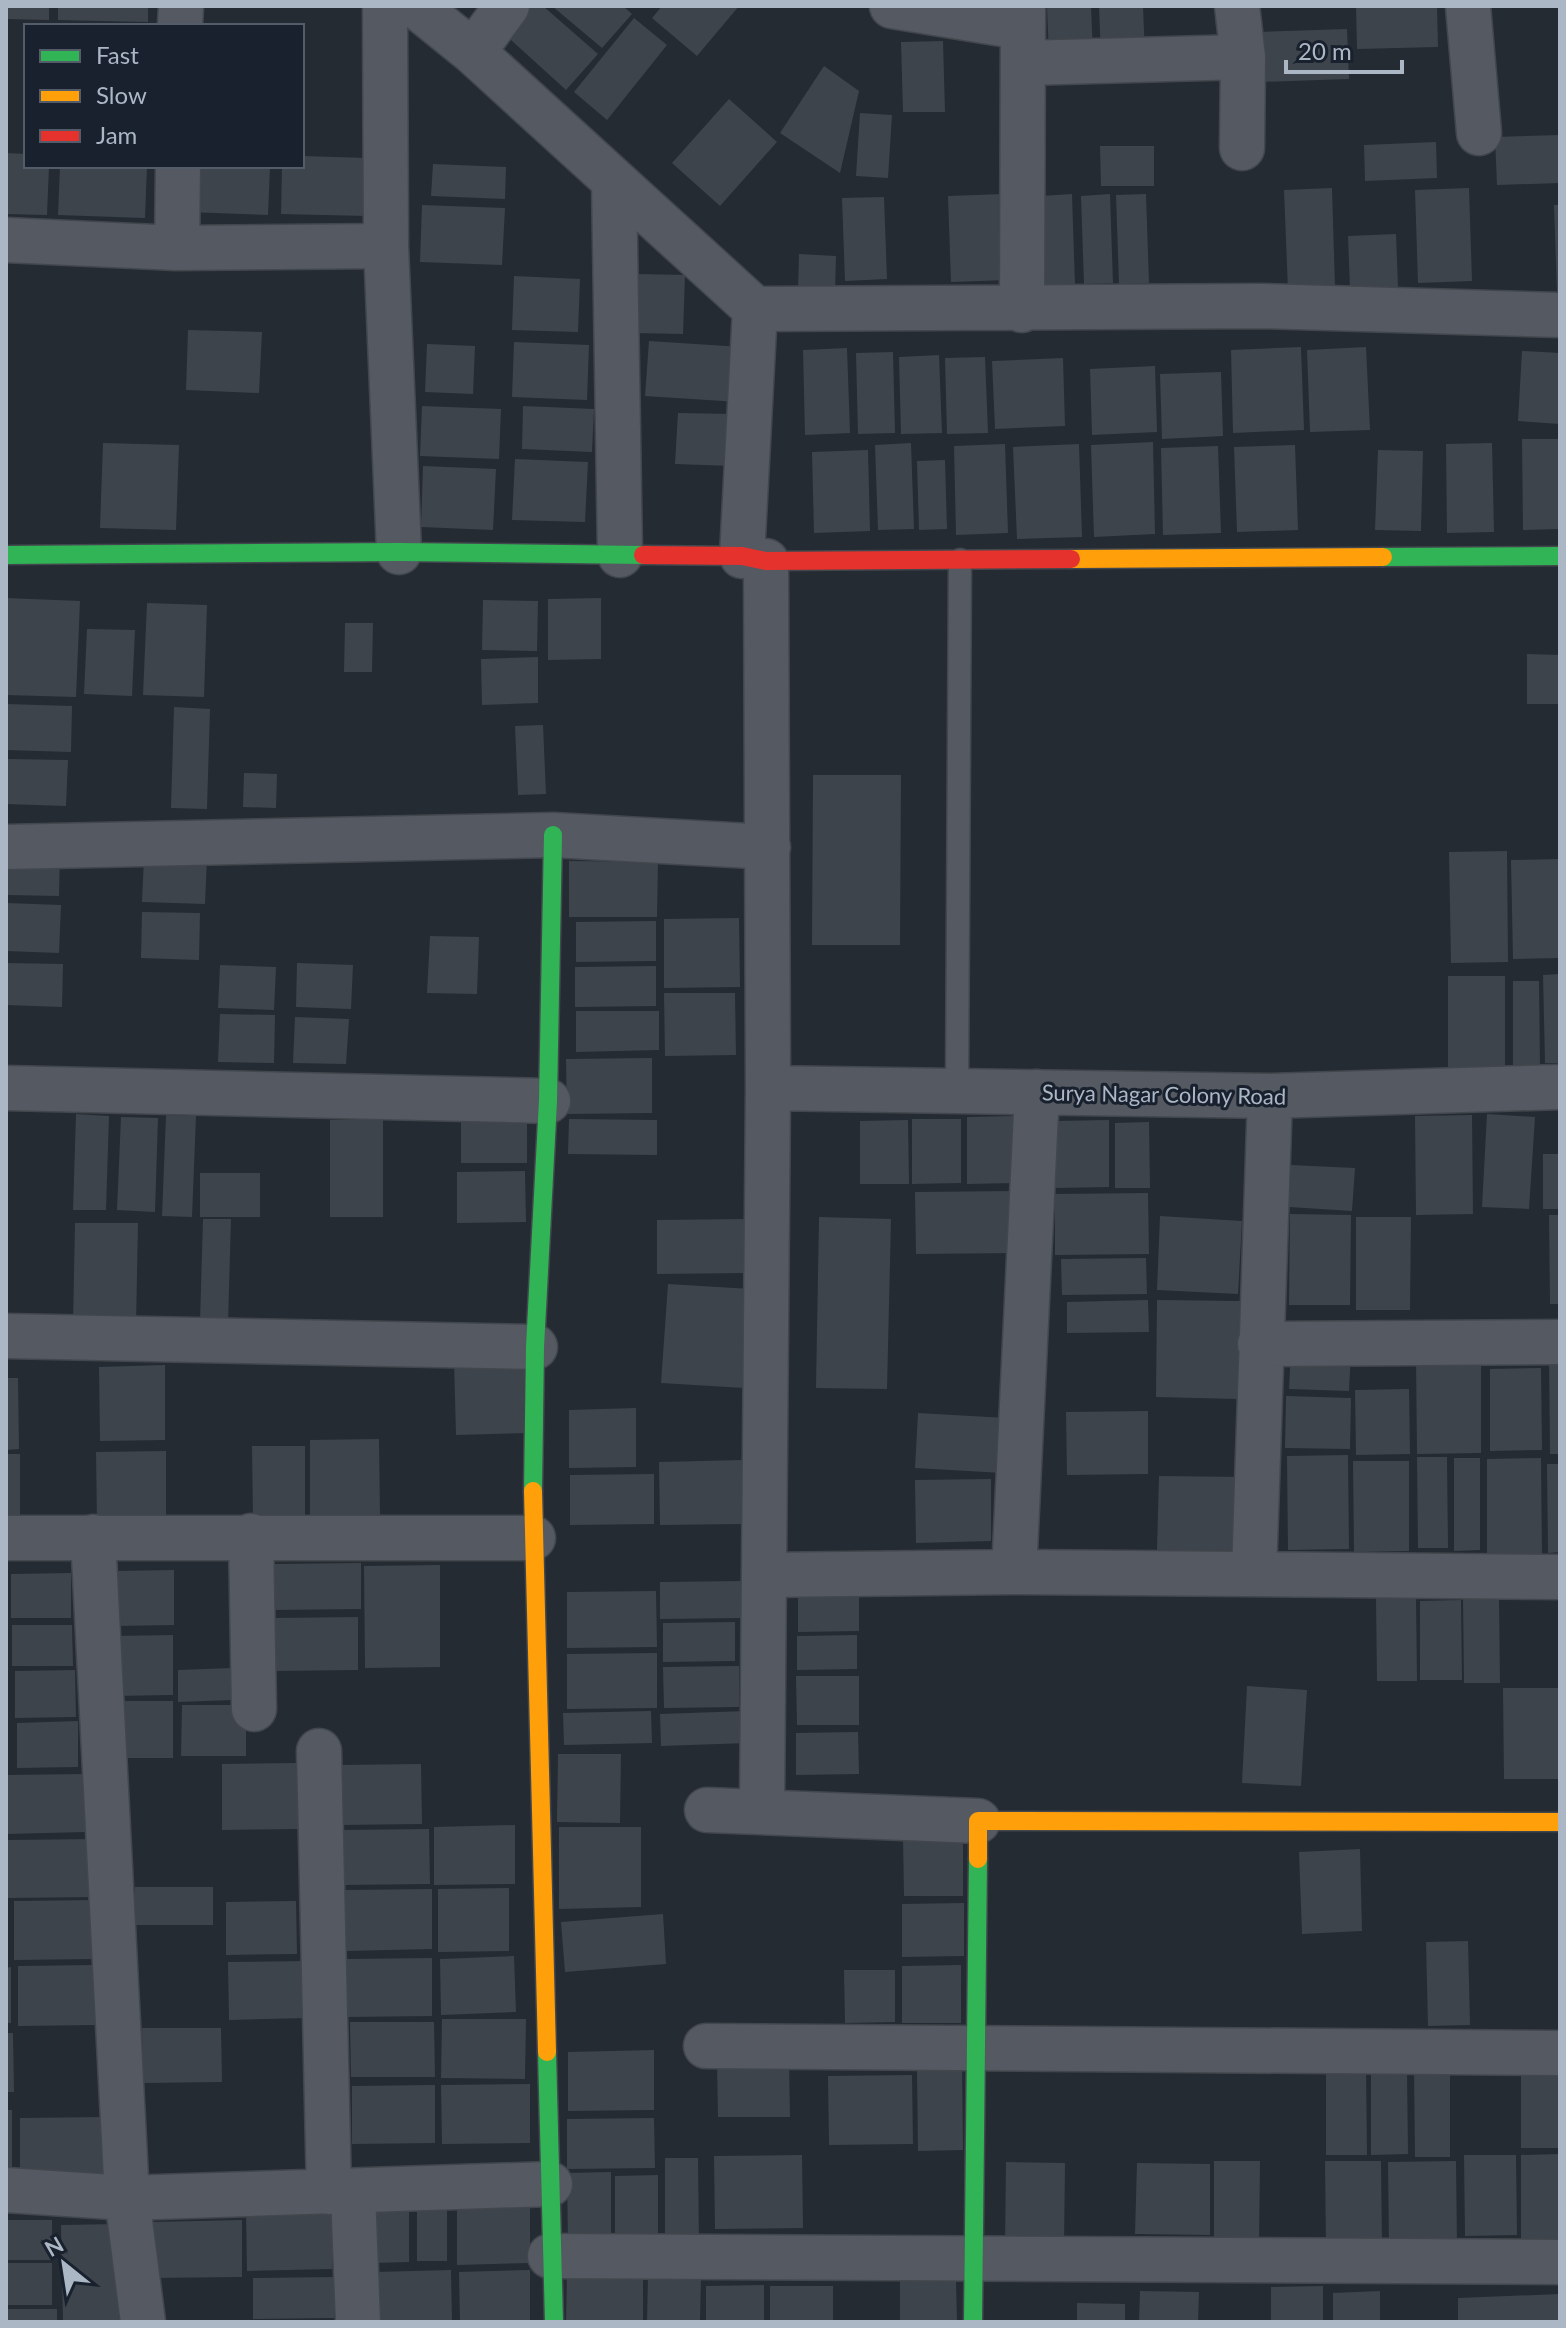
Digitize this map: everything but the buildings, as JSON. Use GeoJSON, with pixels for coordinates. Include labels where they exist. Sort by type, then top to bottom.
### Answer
{"type":"FeatureCollection","features":[{"type":"Feature","properties":{"kind":"street"},"geometry":{"type":"LineString","coordinates":[[385,6],[386,246],[399,552]]}},
{"type":"Feature","properties":{"kind":"street"},"geometry":{"type":"LineString","coordinates":[[416,6],[473,52],[755,309],[1022,310],[1261,306],[1560,315]]}},
{"type":"Feature","properties":{"kind":"street"},"geometry":{"type":"LineString","coordinates":[[473,52],[507,6]]}},
{"type":"Feature","properties":{"kind":"street"},"geometry":{"type":"LineString","coordinates":[[892,6],[1023,32],[1243,57]]}},
{"type":"Feature","properties":{"kind":"street"},"geometry":{"type":"LineString","coordinates":[[1237,6],[1243,57],[1242,148]]}},
{"type":"Feature","properties":{"kind":"street"},"geometry":{"type":"LineString","coordinates":[[1468,6],[1479,133]]}},
{"type":"Feature","properties":{"kind":"street"},"geometry":{"type":"LineString","coordinates":[[1022,310],[1023,32]]}},
{"type":"Feature","properties":{"kind":"street"},"geometry":{"type":"LineString","coordinates":[[177,248],[178,168]]}},
{"type":"Feature","properties":{"kind":"street"},"geometry":{"type":"LineString","coordinates":[[614,181],[620,555]]}},
{"type":"Feature","properties":{"kind":"street"},"geometry":{"type":"LineString","coordinates":[[6,240],[177,248],[386,246]]}},
{"type":"Feature","properties":{"kind":"street"},"geometry":{"type":"LineString","coordinates":[[755,309],[754,558],[768,847],[762,1810]]}},
{"type":"Feature","properties":{"kind":"street"},"geometry":{"type":"LineString","coordinates":[[6,555],[399,552],[960,560],[1560,556]]}},
{"type":"Feature","properties":{"kind":"street"},"geometry":{"type":"LineString","coordinates":[[6,847],[553,835],[768,847]]}},
{"type":"Feature","properties":{"kind":"street"},"geometry":{"type":"LineString","coordinates":[[553,835],[548,1101],[535,1347],[533,1538],[554,2322]]}},
{"type":"Feature","properties":{"kind":"street","name":"Surya Nagar Colony Road"},"geometry":{"type":"LineString","coordinates":[[768,1088],[1270,1096],[1560,1087]]}},
{"type":"Feature","properties":{"kind":"street"},"geometry":{"type":"LineString","coordinates":[[6,1088],[548,1101]]}},
{"type":"Feature","properties":{"kind":"street"},"geometry":{"type":"LineString","coordinates":[[1014,1572],[1037,1092]]}},
{"type":"Feature","properties":{"kind":"street"},"geometry":{"type":"LineString","coordinates":[[1254,1574],[1270,1096]]}},
{"type":"Feature","properties":{"kind":"street"},"geometry":{"type":"LineString","coordinates":[[6,1336],[535,1347]]}},
{"type":"Feature","properties":{"kind":"street"},"geometry":{"type":"LineString","coordinates":[[1260,1344],[1560,1342]]}},
{"type":"Feature","properties":{"kind":"street"},"geometry":{"type":"LineString","coordinates":[[251,1536],[254,1709]]}},
{"type":"Feature","properties":{"kind":"street"},"geometry":{"type":"LineString","coordinates":[[93,1537],[127,2198],[143,2322]]}},
{"type":"Feature","properties":{"kind":"street"},"geometry":{"type":"LineString","coordinates":[[6,1538],[533,1538]]}},
{"type":"Feature","properties":{"kind":"street"},"geometry":{"type":"LineString","coordinates":[[764,1575],[1014,1572],[1560,1577]]}},
{"type":"Feature","properties":{"kind":"street"},"geometry":{"type":"LineString","coordinates":[[319,1751],[341,2192],[358,2322]]}},
{"type":"Feature","properties":{"kind":"street"},"geometry":{"type":"LineString","coordinates":[[707,1810],[978,1821],[1560,1822]]}},
{"type":"Feature","properties":{"kind":"street"},"geometry":{"type":"LineString","coordinates":[[973,2322],[971,2258],[978,1821]]}},
{"type":"Feature","properties":{"kind":"street"},"geometry":{"type":"LineString","coordinates":[[706,2046],[1560,2053]]}},
{"type":"Feature","properties":{"kind":"street"},"geometry":{"type":"LineString","coordinates":[[6,2190],[127,2198],[550,2184]]}},
{"type":"Feature","properties":{"kind":"street"},"geometry":{"type":"LineString","coordinates":[[550,2256],[1560,2262]]}},
{"type":"Feature","properties":{"kind":"lane"},"geometry":{"type":"LineString","coordinates":[[957,1091],[960,560]]}},
{"type":"Feature","properties":{"kind":"traffic: fast"},"geometry":{"type":"LineString","coordinates":[[6,555],[399,552],[643,555]]}},
{"type":"Feature","properties":{"kind":"traffic: fast"},"geometry":{"type":"LineString","coordinates":[[1383,557],[1560,556]]}},
{"type":"Feature","properties":{"kind":"traffic: fast"},"geometry":{"type":"LineString","coordinates":[[533,1491],[535,1347],[548,1101],[553,835]]}},
{"type":"Feature","properties":{"kind":"traffic: fast"},"geometry":{"type":"LineString","coordinates":[[973,2322],[978,1859]]}},
{"type":"Feature","properties":{"kind":"traffic: fast"},"geometry":{"type":"LineString","coordinates":[[547,2052],[554,2322]]}},
{"type":"Feature","properties":{"kind":"traffic: slow"},"geometry":{"type":"LineString","coordinates":[[1071,559],[1383,557]]}},
{"type":"Feature","properties":{"kind":"traffic: slow"},"geometry":{"type":"LineString","coordinates":[[533,1491],[547,2052]]}},
{"type":"Feature","properties":{"kind":"traffic: slow"},"geometry":{"type":"LineString","coordinates":[[978,1859],[978,1821],[1560,1822]]}},
{"type":"Feature","properties":{"kind":"traffic: jam"},"geometry":{"type":"LineString","coordinates":[[643,555],[742,556],[766,561],[1071,559]]}}]}
